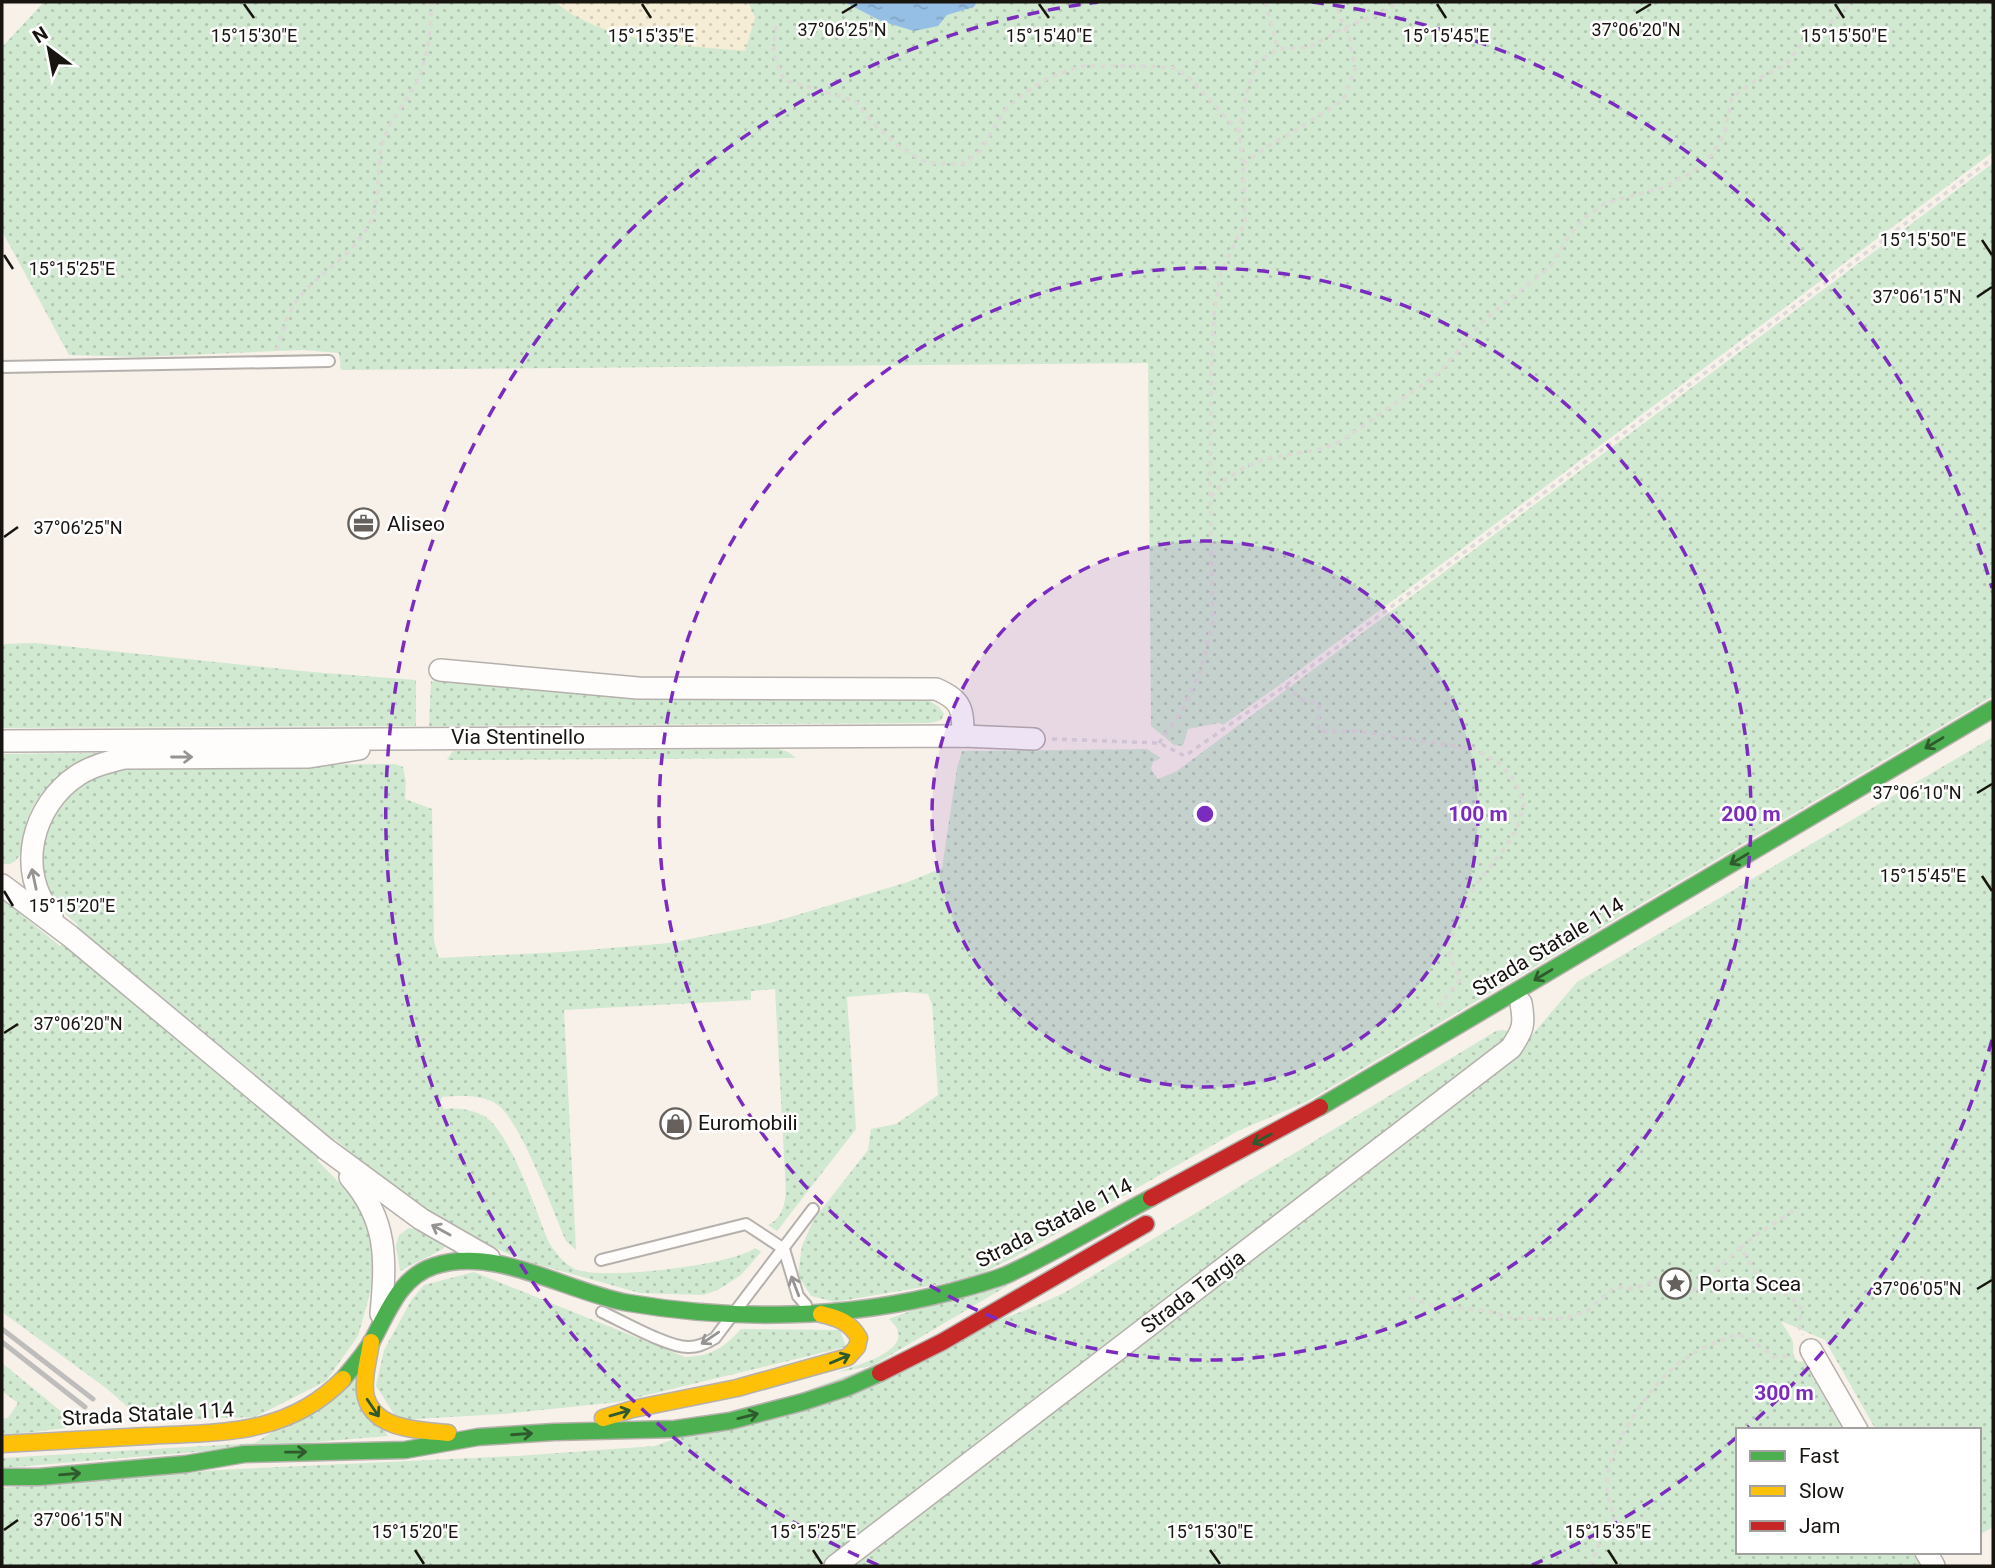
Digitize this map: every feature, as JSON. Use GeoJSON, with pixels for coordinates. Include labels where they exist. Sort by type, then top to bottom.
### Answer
{"type":"FeatureCollection","features":[{"type":"Feature","properties":{"kind":"main road","name":"Strada Statale 114"},"geometry":{"type":"LineString","coordinates":[[2,1444],[225,1434],[285,1419],[326,1395],[371,1342],[394,1296],[407,1281],[444,1262],[466,1259],[508,1267],[604,1298],[638,1305],[733,1313],[821,1314],[892,1306],[966,1289],[1004,1275],[1303,1117],[1993,709]]}},
{"type":"Feature","properties":{"kind":"main road","name":"Strada Statale 114"},"geometry":{"type":"LineString","coordinates":[[1244,1166],[1946,755]]}},
{"type":"Feature","properties":{"kind":"main road","name":"Strada Statale 114"},"geometry":{"type":"LineString","coordinates":[[2,1478],[186,1464],[245,1454],[405,1450],[478,1437],[689,1427],[730,1421],[846,1388],[942,1342],[1160,1216]]}},
{"type":"Feature","properties":{"kind":"main road"},"geometry":{"type":"LineString","coordinates":[[554,1432],[633,1409],[737,1388],[848,1357],[857,1347],[859,1338],[853,1326],[842,1319],[821,1314]]}},
{"type":"Feature","properties":{"kind":"main road"},"geometry":{"type":"LineString","coordinates":[[371,1342],[365,1394],[378,1416],[391,1425],[478,1437]]}},
{"type":"Feature","properties":{"kind":"street"},"geometry":{"type":"LineString","coordinates":[[440,670],[638,688],[936,689],[952,696],[963,714],[963,736]]}},
{"type":"Feature","properties":{"kind":"street","name":"Via Stentinello"},"geometry":{"type":"LineString","coordinates":[[2,741],[428,737],[963,736],[1034,739]]}},
{"type":"Feature","properties":{"kind":"street"},"geometry":{"type":"LineString","coordinates":[[70,936],[46,908],[35,889],[31,864],[38,822],[47,805],[79,774],[124,758],[309,757],[428,737]]}},
{"type":"Feature","properties":{"kind":"street"},"geometry":{"type":"LineString","coordinates":[[2,885],[70,936],[326,1149],[421,1219],[508,1267]]}},
{"type":"Feature","properties":{"kind":"street","name":"Strada Targia"},"geometry":{"type":"LineString","coordinates":[[835,1566],[1511,1048],[1521,1033],[1524,1021],[1521,1003]]}},
{"type":"Feature","properties":{"kind":"street"},"geometry":{"type":"LineString","coordinates":[[326,1149],[365,1193],[377,1217],[383,1240],[384,1277],[380,1322]]}},
{"type":"Feature","properties":{"kind":"street"},"geometry":{"type":"LineString","coordinates":[[1811,1350],[1856,1428]]}},
{"type":"Feature","properties":{"kind":"lane"},"geometry":{"type":"LineString","coordinates":[[2,367],[329,361]]}},
{"type":"Feature","properties":{"kind":"lane"},"geometry":{"type":"LineString","coordinates":[[596,1309],[673,1344],[689,1348],[706,1344],[715,1338],[813,1209]]}},
{"type":"Feature","properties":{"kind":"lane"},"geometry":{"type":"LineString","coordinates":[[601,1260],[746,1224],[784,1249],[798,1296],[807,1307],[821,1314]]}},
{"type":"Feature","properties":{"kind":"lane"},"geometry":{"type":"LineString","coordinates":[[508,1267],[584,1303]]}},
{"type":"Feature","properties":{"kind":"path"},"geometry":{"type":"LineString","coordinates":[[276,362],[283,332],[297,301],[358,242],[375,213],[382,144],[390,124],[416,84],[427,57],[432,2]]}},
{"type":"Feature","properties":{"kind":"path"},"geometry":{"type":"LineString","coordinates":[[1265,2],[1279,49]]}},
{"type":"Feature","properties":{"kind":"path"},"geometry":{"type":"LineString","coordinates":[[1243,164],[1343,100],[1355,70],[1349,37],[1334,2]]}},
{"type":"Feature","properties":{"kind":"path"},"geometry":{"type":"LineString","coordinates":[[1159,743],[1181,713],[1201,669],[1213,621],[1210,498],[1214,313],[1221,271],[1244,223],[1243,164],[1239,132],[1247,90],[1258,62],[1279,49],[1310,47],[1344,28],[1390,9],[1395,2]]}},
{"type":"Feature","properties":{"kind":"path"},"geometry":{"type":"LineString","coordinates":[[1210,498],[1225,480],[1264,459],[1321,449],[1341,441],[1439,373],[1486,318],[1550,267],[1570,234],[1584,218],[1605,203],[1661,188],[1691,173],[1711,156],[1724,134],[1732,97],[1764,75],[1787,64],[1800,46],[1819,33],[1853,2]]}},
{"type":"Feature","properties":{"kind":"path"},"geometry":{"type":"LineString","coordinates":[[776,26],[773,53],[784,80],[855,101],[902,149],[928,163],[962,164],[980,151],[1005,110],[1026,92],[1048,78],[1081,66],[1142,65],[1175,68],[1191,79],[1239,132]]}},
{"type":"Feature","properties":{"kind":"path"},"geometry":{"type":"LineString","coordinates":[[1034,739],[1159,743],[1185,757],[1285,686],[1993,158]]}},
{"type":"Feature","properties":{"kind":"path"},"geometry":{"type":"LineString","coordinates":[[1285,686],[1303,700],[1319,704],[1318,731],[1356,731],[1474,749],[1499,763],[1514,780],[1524,804],[1517,830],[1477,883],[1460,914],[1447,948],[1460,980],[1430,1016]]}},
{"type":"Feature","properties":{"kind":"path"},"geometry":{"type":"LineString","coordinates":[[1410,1298],[1430,1305],[1487,1311],[1512,1318],[1570,1317],[1596,1305],[1612,1289],[1633,1289],[1663,1278],[1681,1289],[1693,1291],[1752,1238],[1799,1208]]}},
{"type":"Feature","properties":{"kind":"path"},"geometry":{"type":"LineString","coordinates":[[1590,1566],[1614,1519],[1607,1488],[1608,1472],[1641,1404],[1667,1373],[1716,1341],[1738,1334],[1750,1339],[1774,1357],[1794,1356],[1811,1350],[1800,1329],[1801,1308],[1792,1295],[1771,1290],[1762,1282],[1740,1248]]}},
{"type":"Feature","properties":{"kind":"green space"},"geometry":{"type":"Polygon","coordinates":[[[44,2],[555,2],[577,17],[755,18],[748,2],[844,2],[881,21],[947,15],[974,7],[977,2],[1993,2],[1993,152],[1281,684],[1223,725],[1219,723],[1188,729],[1183,746],[1174,745],[1151,726],[1148,363],[341,370],[339,353],[302,350],[138,357],[69,355],[2,231],[2,47],[44,2]]]}},
{"type":"Feature","properties":{"kind":"green space"},"geometry":{"type":"Polygon","coordinates":[[[1993,163],[1993,696],[1306,1102],[1238,1131],[1013,1258],[970,1279],[835,1302],[811,1296],[798,1275],[802,1246],[814,1219],[868,1150],[871,1129],[896,1124],[938,1095],[932,1004],[928,994],[906,992],[847,997],[856,1129],[777,1231],[768,1225],[782,1212],[786,1193],[775,989],[751,991],[751,1000],[564,1010],[576,1250],[566,1241],[525,1145],[505,1112],[495,1103],[475,1097],[442,1097],[440,1103],[444,1109],[454,1108],[482,1115],[496,1127],[514,1157],[549,1243],[571,1267],[589,1272],[638,1272],[721,1260],[755,1248],[761,1252],[741,1275],[718,1290],[703,1295],[640,1293],[525,1261],[420,1208],[372,1172],[335,1139],[317,1160],[353,1197],[364,1213],[372,1246],[372,1286],[358,1336],[326,1381],[255,1417],[144,1421],[106,1388],[2,1312],[2,899],[60,946],[78,925],[57,906],[52,896],[42,869],[41,842],[59,803],[91,778],[126,766],[395,764],[403,767],[405,799],[432,809],[434,941],[439,958],[670,943],[770,923],[908,882],[942,868],[962,751],[1147,749],[1161,758],[1153,762],[1151,769],[1158,779],[1177,771],[1993,163]]]}},
{"type":"Feature","properties":{"kind":"green space"},"geometry":{"type":"Polygon","coordinates":[[[35,643],[416,680],[416,726],[2,728],[2,644],[35,643]]]}},
{"type":"Feature","properties":{"kind":"green space"},"geometry":{"type":"Polygon","coordinates":[[[431,681],[637,694],[930,701],[944,714],[941,720],[930,723],[429,726],[431,681]]]}},
{"type":"Feature","properties":{"kind":"green space"},"geometry":{"type":"Polygon","coordinates":[[[1993,737],[1993,1527],[1981,1534],[1981,1428],[1875,1428],[1825,1340],[1781,1321],[1792,1341],[1795,1358],[1804,1362],[1842,1428],[1736,1428],[1736,1554],[1914,1554],[1920,1566],[845,1566],[1516,1054],[1577,982],[1993,737]]]}},
{"type":"Feature","properties":{"kind":"green space"},"geometry":{"type":"Polygon","coordinates":[[[778,749],[796,758],[447,760],[453,751],[778,749]]]}},
{"type":"Feature","properties":{"kind":"green space"},"geometry":{"type":"Polygon","coordinates":[[[102,753],[65,772],[45,790],[30,813],[19,856],[12,863],[2,864],[2,754],[102,753]]]}},
{"type":"Feature","properties":{"kind":"green space"},"geometry":{"type":"Polygon","coordinates":[[[1496,1031],[1508,1031],[1512,1036],[1499,1051],[823,1566],[2,1566],[2,1488],[219,1470],[517,1456],[655,1446],[1026,1310],[1064,1293],[1496,1031]]]}},
{"type":"Feature","properties":{"kind":"green space"},"geometry":{"type":"Polygon","coordinates":[[[409,1228],[421,1230],[447,1244],[443,1249],[400,1271],[396,1245],[399,1235],[409,1228]]]}},
{"type":"Feature","properties":{"kind":"green space"},"geometry":{"type":"Polygon","coordinates":[[[1056,1257],[872,1366],[838,1372],[871,1360],[893,1347],[898,1339],[897,1330],[889,1319],[1056,1257]]]}},
{"type":"Feature","properties":{"kind":"green space"},"geometry":{"type":"Polygon","coordinates":[[[474,1272],[685,1357],[716,1350],[741,1329],[840,1330],[846,1347],[618,1402],[502,1414],[398,1420],[376,1386],[384,1350],[412,1299],[424,1285],[474,1272]]]}},
{"type":"Feature","properties":{"kind":"green space"},"geometry":{"type":"Polygon","coordinates":[[[2,1363],[73,1421],[73,1427],[2,1436],[2,1419],[8,1418],[18,1403],[2,1391],[2,1363]]]}},
{"type":"Feature","properties":{"kind":"green space"},"geometry":{"type":"Polygon","coordinates":[[[354,1380],[388,1436],[2,1468],[2,1458],[255,1443],[354,1380]]]}},
{"type":"Feature","properties":{"kind":"sand"},"geometry":{"type":"Polygon","coordinates":[[[555,2],[748,2],[755,18],[745,51],[659,42],[617,33],[577,17],[555,2]]]}},
{"type":"Feature","properties":{"kind":"water"},"geometry":{"type":"Polygon","coordinates":[[[844,2],[977,2],[974,7],[947,15],[938,26],[914,31],[881,21],[844,2]]]}},
{"type":"Feature","properties":{"kind":"railway"},"geometry":{"type":"LineString","coordinates":[[2,1329],[93,1399]]}},
{"type":"Feature","properties":{"kind":"railway"},"geometry":{"type":"LineString","coordinates":[[2,1342],[85,1407]]}},
{"type":"Feature","properties":{"kind":"traffic: fast"},"geometry":{"type":"LineString","coordinates":[[1320,1107],[1993,709]]}},
{"type":"Feature","properties":{"kind":"traffic: fast"},"geometry":{"type":"LineString","coordinates":[[343,1379],[369,1346],[404,1287],[412,1278],[434,1266],[458,1261],[507,1266],[606,1298],[669,1309],[750,1315],[831,1312],[911,1301],[999,1278],[1151,1198]]}},
{"type":"Feature","properties":{"kind":"traffic: fast"},"geometry":{"type":"LineString","coordinates":[[2,1477],[39,1477],[186,1464],[245,1454],[405,1450],[478,1437],[675,1429],[730,1421],[803,1402],[880,1373]]}},
{"type":"Feature","properties":{"kind":"traffic: slow"},"geometry":{"type":"LineString","coordinates":[[603,1418],[633,1409],[737,1388],[848,1357],[857,1347],[859,1338],[852,1328],[843,1322],[821,1314]]}},
{"type":"Feature","properties":{"kind":"traffic: slow"},"geometry":{"type":"LineString","coordinates":[[371,1342],[365,1373],[365,1392],[369,1405],[376,1414],[397,1426],[448,1433]]}},
{"type":"Feature","properties":{"kind":"traffic: slow"},"geometry":{"type":"LineString","coordinates":[[2,1444],[201,1433],[252,1427],[299,1411],[322,1398],[343,1379]]}},
{"type":"Feature","properties":{"kind":"traffic: jam"},"geometry":{"type":"LineString","coordinates":[[1151,1198],[1320,1107]]}},
{"type":"Feature","properties":{"kind":"traffic: jam"},"geometry":{"type":"LineString","coordinates":[[880,1373],[942,1342],[1146,1224]]}},
{"type":"Feature","properties":{"kind":"place","name":"Aliseo"},"geometry":{"type":"Point","coordinates":[364,524]}},
{"type":"Feature","properties":{"kind":"place","name":"Euromobili"},"geometry":{"type":"Point","coordinates":[675,1123]}},
{"type":"Feature","properties":{"kind":"place","name":"Porta Scea"},"geometry":{"type":"Point","coordinates":[1676,1284]}}]}
